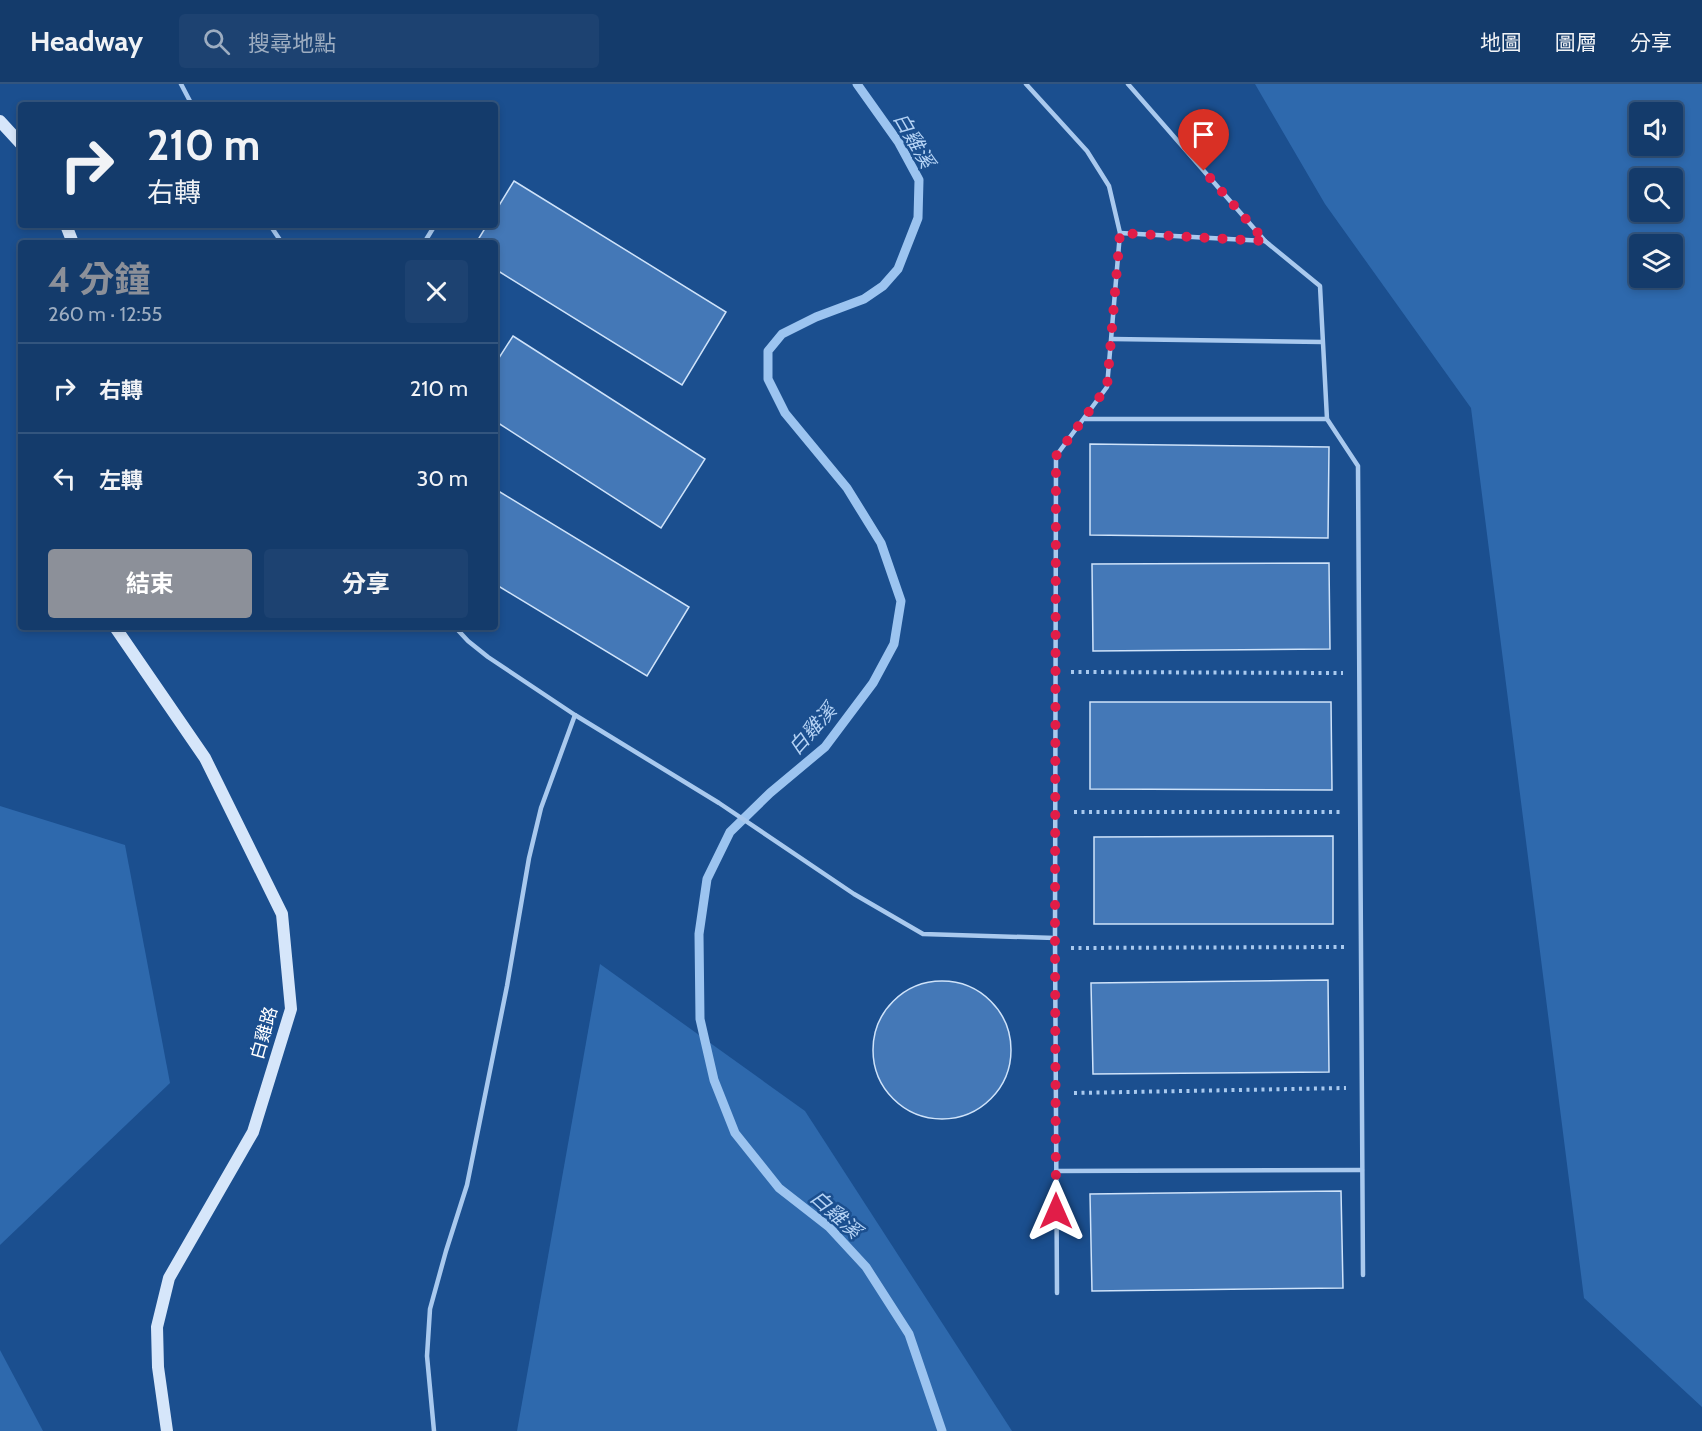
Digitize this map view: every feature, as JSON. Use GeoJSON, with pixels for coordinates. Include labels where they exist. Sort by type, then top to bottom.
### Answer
{"type":"FeatureCollection","features":[{"type":"Feature","properties":{"kind":"street"},"geometry":{"type":"LineString","coordinates":[[0,121],[18,141]]}},
{"type":"Feature","properties":{"kind":"street","name":"白雞路"},"geometry":{"type":"LineString","coordinates":[[117,630],[205,758],[282,914],[291,1009],[253,1132],[169,1278],[157,1327],[158,1367],[167,1431]]}},
{"type":"Feature","properties":{"kind":"lane"},"geometry":{"type":"LineString","coordinates":[[182,84],[191,102]]}},
{"type":"Feature","properties":{"kind":"lane"},"geometry":{"type":"LineString","coordinates":[[1026,84],[1087,151],[1109,186],[1120,233],[1107,387],[1056,456],[1057,1293]]}},
{"type":"Feature","properties":{"kind":"lane"},"geometry":{"type":"LineString","coordinates":[[1128,84],[1265,241],[1320,286],[1327,419],[1358,466],[1363,1275]]}},
{"type":"Feature","properties":{"kind":"lane"},"geometry":{"type":"LineString","coordinates":[[1120,233],[1265,241]]}},
{"type":"Feature","properties":{"kind":"lane"},"geometry":{"type":"LineString","coordinates":[[1112,339],[1322,342]]}},
{"type":"Feature","properties":{"kind":"lane"},"geometry":{"type":"LineString","coordinates":[[1085,419],[1327,419]]}},
{"type":"Feature","properties":{"kind":"lane"},"geometry":{"type":"LineString","coordinates":[[458,630],[488,657],[575,715],[718,803],[854,894],[923,934],[1055,938]]}},
{"type":"Feature","properties":{"kind":"lane"},"geometry":{"type":"LineString","coordinates":[[434,1431],[427,1356],[430,1309],[467,1185],[507,986],[529,858],[541,808],[575,715]]}},
{"type":"Feature","properties":{"kind":"lane"},"geometry":{"type":"LineString","coordinates":[[1056,1171],[1362,1170]]}},
{"type":"Feature","properties":{"kind":"path"},"geometry":{"type":"LineString","coordinates":[[1056,672],[1359,673]]}},
{"type":"Feature","properties":{"kind":"path"},"geometry":{"type":"LineString","coordinates":[[1055,812],[1360,812]]}},
{"type":"Feature","properties":{"kind":"path"},"geometry":{"type":"LineString","coordinates":[[1055,948],[1361,947]]}},
{"type":"Feature","properties":{"kind":"path"},"geometry":{"type":"LineString","coordinates":[[1056,1093],[1362,1088]]}},
{"type":"Feature","properties":{"kind":"shaded area"},"geometry":{"type":"Polygon","coordinates":[[[1255,84],[1702,84],[1702,1407],[1584,1298],[1471,408],[1325,204],[1255,84]]]}},
{"type":"Feature","properties":{"kind":"shaded area"},"geometry":{"type":"Polygon","coordinates":[[[0,806],[125,845],[170,1083],[0,1245],[0,806]]]}},
{"type":"Feature","properties":{"kind":"shaded area"},"geometry":{"type":"Polygon","coordinates":[[[600,964],[805,1111],[1012,1431],[517,1431],[600,964]]]}},
{"type":"Feature","properties":{"kind":"shaded area"},"geometry":{"type":"Polygon","coordinates":[[[0,1350],[43,1431],[0,1431],[0,1350]]]}},
{"type":"Feature","properties":{"kind":"building"},"geometry":{"type":"Polygon","coordinates":[[[514,181],[726,312],[682,385],[498,271],[498,240],[478,240],[485,228],[498,228],[498,207],[514,181]]]}},
{"type":"Feature","properties":{"kind":"building"},"geometry":{"type":"Polygon","coordinates":[[[513,336],[705,459],[661,528],[498,423],[498,359],[513,336]]]}},
{"type":"Feature","properties":{"kind":"building"},"geometry":{"type":"Polygon","coordinates":[[[1090,444],[1329,447],[1328,538],[1090,535],[1090,444]]]}},
{"type":"Feature","properties":{"kind":"building"},"geometry":{"type":"Polygon","coordinates":[[[498,491],[689,607],[647,676],[498,586],[498,491]]]}},
{"type":"Feature","properties":{"kind":"building"},"geometry":{"type":"Polygon","coordinates":[[[1329,563],[1330,649],[1093,651],[1092,564],[1329,563]]]}},
{"type":"Feature","properties":{"kind":"building"},"geometry":{"type":"Polygon","coordinates":[[[1090,702],[1331,702],[1332,790],[1090,789],[1090,702]]]}},
{"type":"Feature","properties":{"kind":"building"},"geometry":{"type":"Polygon","coordinates":[[[1333,836],[1333,924],[1094,924],[1094,837],[1333,836]]]}},
{"type":"Feature","properties":{"kind":"building"},"geometry":{"type":"Polygon","coordinates":[[[1328,980],[1329,1072],[1093,1074],[1091,983],[1328,980]]]}},
{"type":"Feature","properties":{"kind":"building"},"geometry":{"type":"Polygon","coordinates":[[[942,981],[968,986],[991,1001],[1006,1024],[1011,1050],[1006,1076],[991,1099],[968,1114],[942,1119],[916,1114],[893,1099],[878,1076],[873,1050],[878,1024],[893,1001],[916,986],[942,981]]]}},
{"type":"Feature","properties":{"kind":"building"},"geometry":{"type":"Polygon","coordinates":[[[1341,1191],[1343,1288],[1092,1291],[1090,1194],[1341,1191]]]}},
{"type":"Feature","properties":{"kind":"waterway","name":"白雞溪"},"geometry":{"type":"LineString","coordinates":[[857,84],[899,143],[919,180],[918,218],[898,269],[883,286],[864,299],[816,317],[782,334],[768,351],[768,379],[785,413],[847,488],[881,543],[901,601],[894,644],[873,683],[825,747],[770,793],[730,832],[707,879],[699,934],[700,1019],[714,1080],[735,1133],[779,1188],[829,1227],[866,1267],[909,1334],[942,1431]]}},
{"type":"Feature","properties":{"kind":"route"},"geometry":{"type":"LineString","coordinates":[[1056,1211],[1056,456],[1107,387],[1120,233],[1265,241],[1204,171]]}}]}
